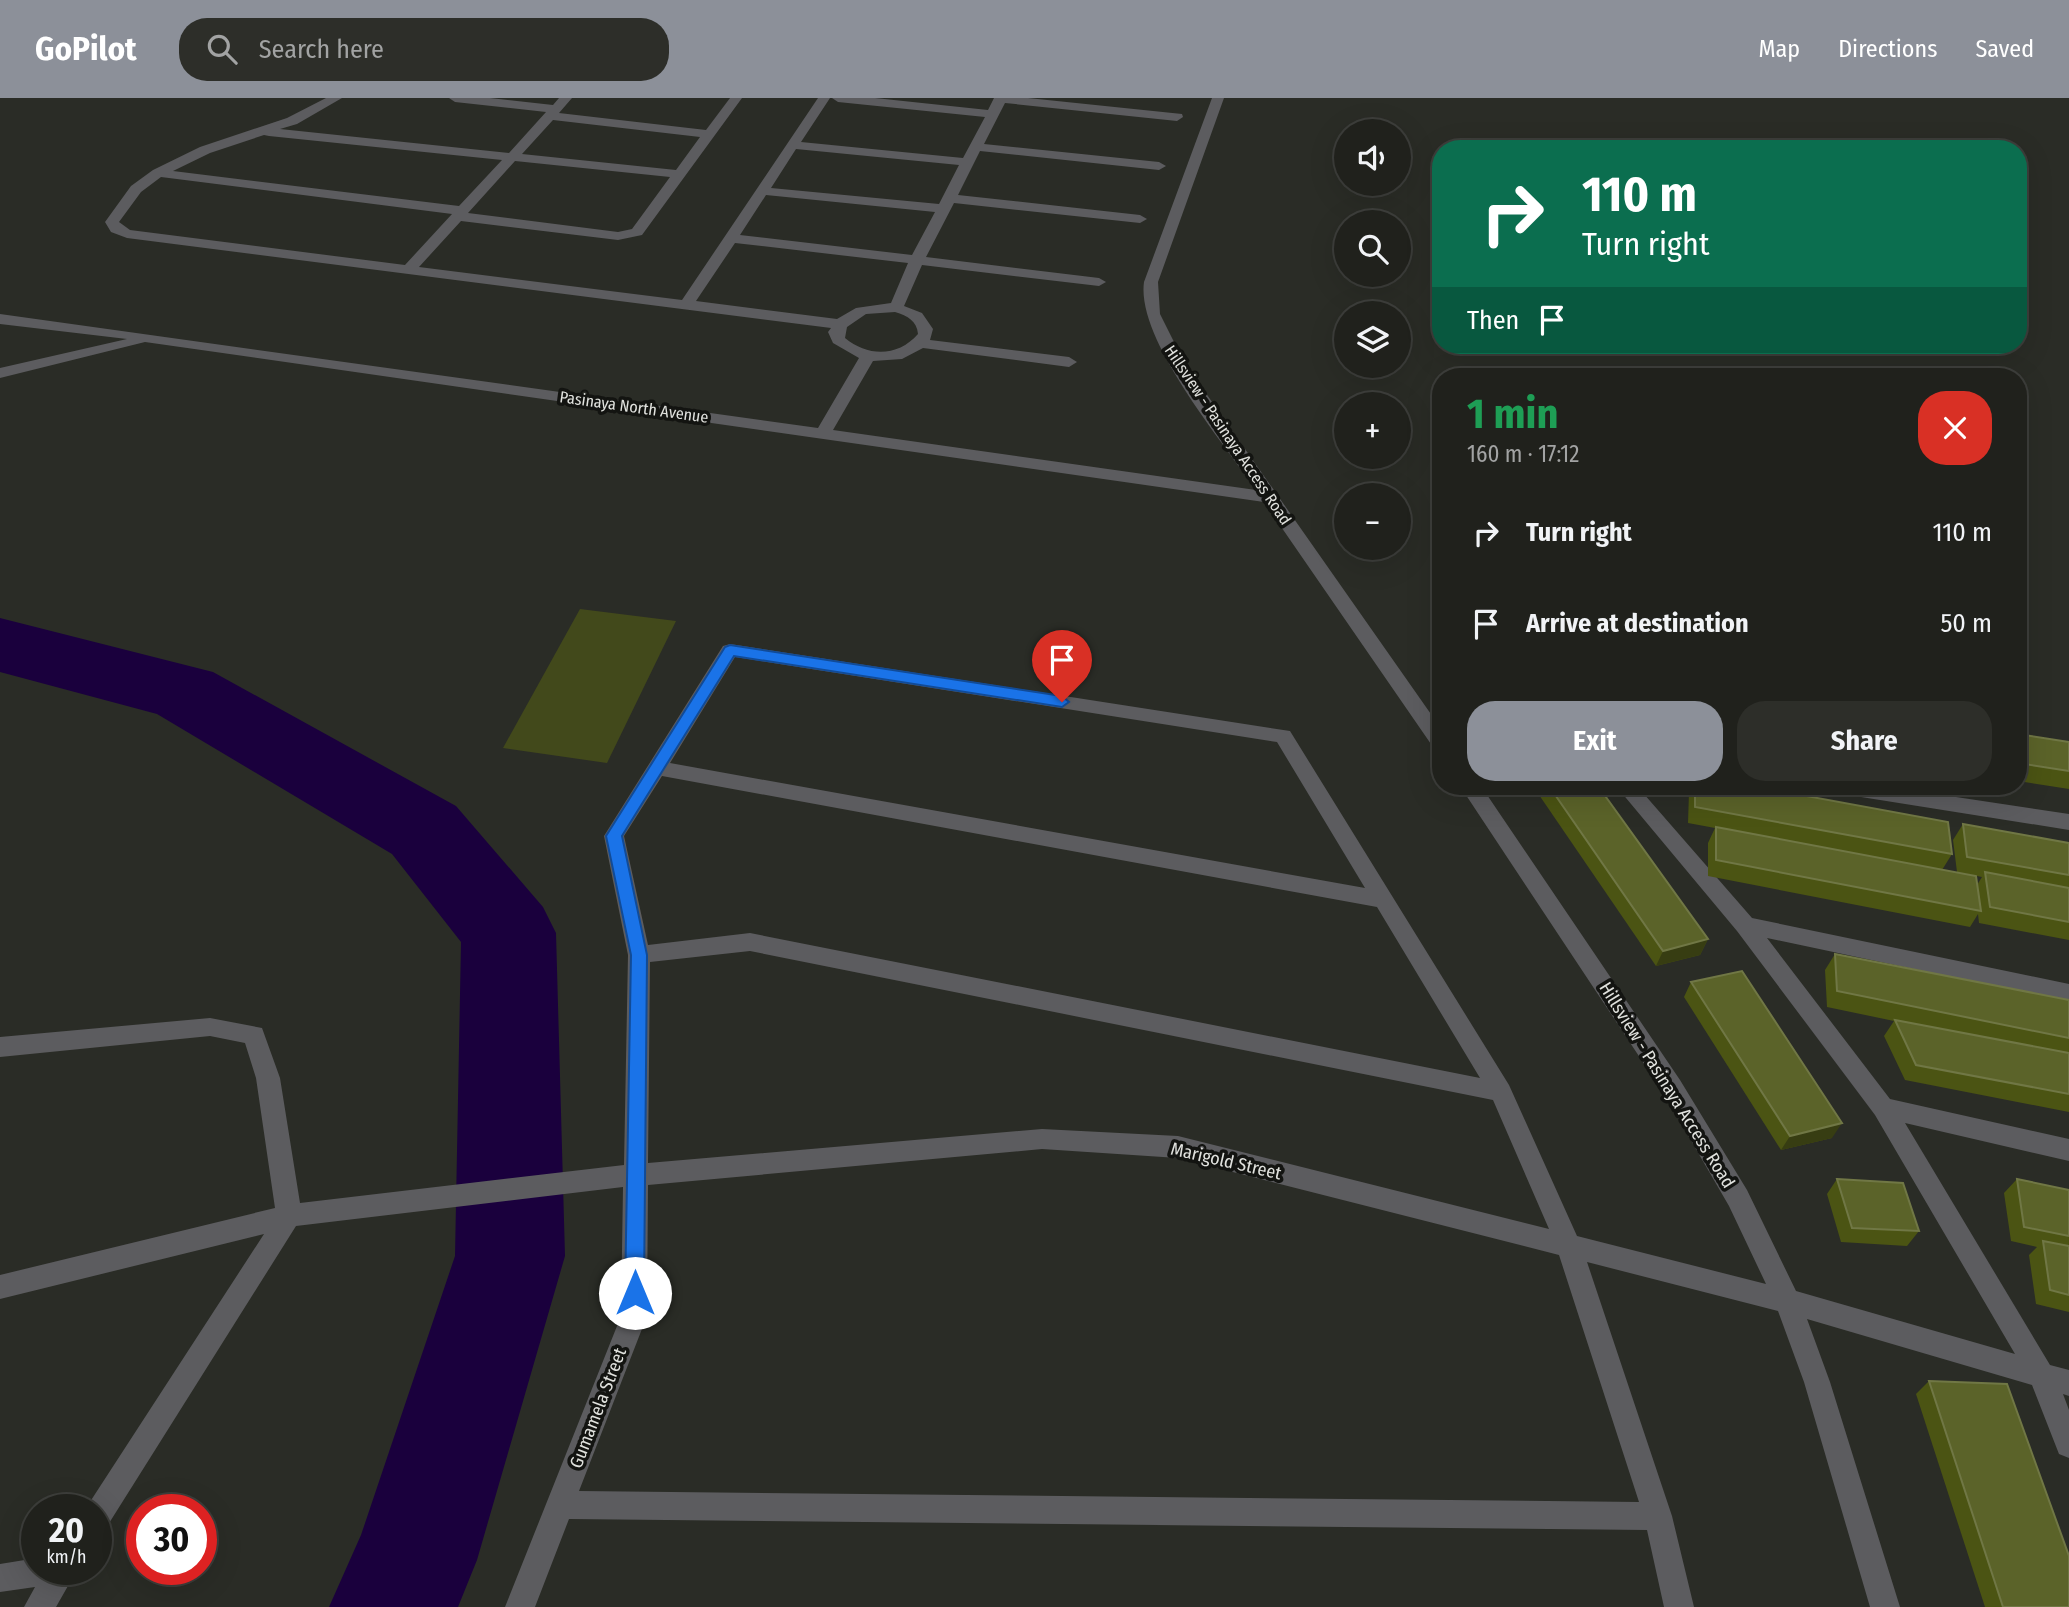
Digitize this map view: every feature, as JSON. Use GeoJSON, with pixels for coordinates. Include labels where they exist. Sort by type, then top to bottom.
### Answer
{"type":"FeatureCollection","features":[{"type":"Feature","properties":{"kind":"street"},"geometry":{"type":"LineString","coordinates":[[336,98],[302,116],[205,150],[158,173],[136,189],[113,222],[116,229],[127,234],[839,324]]}},
{"type":"Feature","properties":{"kind":"street"},"geometry":{"type":"LineString","coordinates":[[455,98],[708,134]]}},
{"type":"Feature","properties":{"kind":"street"},"geometry":{"type":"LineString","coordinates":[[408,270],[566,98]]}},
{"type":"Feature","properties":{"kind":"street"},"geometry":{"type":"LineString","coordinates":[[158,173],[629,235],[637,232],[736,98]]}},
{"type":"Feature","properties":{"kind":"street"},"geometry":{"type":"LineString","coordinates":[[685,306],[824,98]]}},
{"type":"Feature","properties":{"kind":"street"},"geometry":{"type":"LineString","coordinates":[[838,98],[992,114]]}},
{"type":"Feature","properties":{"kind":"street"},"geometry":{"type":"LineString","coordinates":[[896,308],[917,260],[1001,98],[1177,117]]}},
{"type":"Feature","properties":{"kind":"street","name":"Hillsview - Pasinaya Access Road"},"geometry":{"type":"LineString","coordinates":[[1218,98],[1163,246],[1148,304],[1176,362],[1432,730]]}},
{"type":"Feature","properties":{"kind":"street"},"geometry":{"type":"LineString","coordinates":[[263,131],[678,174]]}},
{"type":"Feature","properties":{"kind":"street"},"geometry":{"type":"LineString","coordinates":[[794,145],[968,162]]}},
{"type":"Feature","properties":{"kind":"street"},"geometry":{"type":"LineString","coordinates":[[975,147],[1159,166]]}},
{"type":"Feature","properties":{"kind":"street"},"geometry":{"type":"LineString","coordinates":[[764,191],[1140,219]]}},
{"type":"Feature","properties":{"kind":"street"},"geometry":{"type":"LineString","coordinates":[[732,238],[1099,282]]}},
{"type":"Feature","properties":{"kind":"street"},"geometry":{"type":"LineString","coordinates":[[896,308],[910,312],[926,326],[926,335],[921,343],[898,355],[868,356],[855,353],[838,340],[836,332],[839,324],[846,318],[869,309],[896,308]]}},
{"type":"Feature","properties":{"kind":"street","name":"Pasinaya North Avenue"},"geometry":{"type":"LineString","coordinates":[[0,319],[151,338],[1269,497]]}},
{"type":"Feature","properties":{"kind":"street"},"geometry":{"type":"LineString","coordinates":[[0,373],[151,338]]}},
{"type":"Feature","properties":{"kind":"street"},"geometry":{"type":"LineString","coordinates":[[921,343],[1069,362]]}},
{"type":"Feature","properties":{"kind":"street"},"geometry":{"type":"LineString","coordinates":[[823,434],[868,356]]}},
{"type":"Feature","properties":{"kind":"street","name":"Gumamela Street"},"geometry":{"type":"LineString","coordinates":[[520,1607],[634,1316],[639,955],[614,836],[730,650],[1283,736],[1383,900]]}},
{"type":"Feature","properties":{"kind":"street"},"geometry":{"type":"LineString","coordinates":[[656,768],[1383,900],[1500,1092],[1569,1246],[1658,1516],[1679,1607]]}},
{"type":"Feature","properties":{"kind":"street","name":"Hillsview - Pasinaya Access Road"},"geometry":{"type":"LineString","coordinates":[[1476,795],[1672,1087],[1738,1198],[1787,1301],[1817,1382],[1885,1607]]}},
{"type":"Feature","properties":{"kind":"street"},"geometry":{"type":"LineString","coordinates":[[1634,795],[1745,925],[1883,1108],[2042,1376],[2069,1444]]}},
{"type":"Feature","properties":{"kind":"street"},"geometry":{"type":"LineString","coordinates":[[1894,795],[2069,822]]}},
{"type":"Feature","properties":{"kind":"street"},"geometry":{"type":"LineString","coordinates":[[1745,925],[2069,993]]}},
{"type":"Feature","properties":{"kind":"street"},"geometry":{"type":"LineString","coordinates":[[639,955],[750,943],[1500,1092]]}},
{"type":"Feature","properties":{"kind":"street"},"geometry":{"type":"LineString","coordinates":[[0,1047],[210,1027],[254,1035],[268,1078],[289,1216],[111,1494]]}},
{"type":"Feature","properties":{"kind":"street"},"geometry":{"type":"LineString","coordinates":[[1883,1108],[2069,1150]]}},
{"type":"Feature","properties":{"kind":"street","name":"Marigold Street"},"geometry":{"type":"LineString","coordinates":[[0,1287],[289,1216],[445,1195],[636,1175],[1042,1139],[1178,1147],[1787,1301],[2069,1382]]}},
{"type":"Feature","properties":{"kind":"street"},"geometry":{"type":"LineString","coordinates":[[560,1505],[1658,1516]]}},
{"type":"Feature","properties":{"kind":"street"},"geometry":{"type":"LineString","coordinates":[[0,1578],[21,1575]]}},
{"type":"Feature","properties":{"kind":"street"},"geometry":{"type":"LineString","coordinates":[[39,1607],[53,1585]]}},
{"type":"Feature","properties":{"kind":"green space"},"geometry":{"type":"Polygon","coordinates":[[[580,609],[676,621],[607,763],[503,748],[580,609]]]}},
{"type":"Feature","properties":{"kind":"building"},"geometry":{"type":"Polygon","coordinates":[[[2027,735],[2069,742],[2069,771],[2027,764],[2027,735]]]}},
{"type":"Feature","properties":{"kind":"building"},"geometry":{"type":"Polygon","coordinates":[[[1555,795],[1604,795],[1708,939],[1663,951],[1555,795]]]}},
{"type":"Feature","properties":{"kind":"building"},"geometry":{"type":"Polygon","coordinates":[[[1695,795],[1801,795],[1948,822],[1952,854],[1695,807],[1695,795]]]}},
{"type":"Feature","properties":{"kind":"building"},"geometry":{"type":"Polygon","coordinates":[[[1963,824],[2069,843],[2069,875],[1967,857],[1963,824]]]}},
{"type":"Feature","properties":{"kind":"building"},"geometry":{"type":"Polygon","coordinates":[[[1716,827],[1976,876],[1981,911],[1716,860],[1716,827]]]}},
{"type":"Feature","properties":{"kind":"building"},"geometry":{"type":"Polygon","coordinates":[[[1985,872],[2069,888],[2069,922],[1990,907],[1985,872]]]}},
{"type":"Feature","properties":{"kind":"building"},"geometry":{"type":"Polygon","coordinates":[[[1835,954],[2069,1000],[2069,1038],[1837,991],[1835,954]]]}},
{"type":"Feature","properties":{"kind":"building"},"geometry":{"type":"Polygon","coordinates":[[[1742,971],[1842,1123],[1790,1136],[1691,982],[1742,971]]]}},
{"type":"Feature","properties":{"kind":"building"},"geometry":{"type":"Polygon","coordinates":[[[1895,1020],[2069,1053],[2069,1094],[1916,1065],[1895,1020]]]}},
{"type":"Feature","properties":{"kind":"building"},"geometry":{"type":"Polygon","coordinates":[[[1837,1179],[1903,1183],[1919,1231],[1852,1228],[1837,1179]]]}},
{"type":"Feature","properties":{"kind":"building"},"geometry":{"type":"Polygon","coordinates":[[[2017,1179],[2069,1190],[2069,1236],[2024,1227],[2017,1179]]]}},
{"type":"Feature","properties":{"kind":"building"},"geometry":{"type":"Polygon","coordinates":[[[2043,1241],[2069,1246],[2069,1295],[2050,1290],[2043,1241]]]}},
{"type":"Feature","properties":{"kind":"building"},"geometry":{"type":"Polygon","coordinates":[[[1929,1381],[2007,1384],[2069,1556],[2069,1607],[2003,1607],[1929,1381]]]}},
{"type":"Feature","properties":{"kind":"waterway"},"geometry":{"type":"LineString","coordinates":[[0,645],[184,692],[424,830],[509,933],[510,1256],[415,1560],[392,1607]]}},
{"type":"Feature","properties":{"kind":"route"},"geometry":{"type":"LineString","coordinates":[[635,1293],[639,955],[614,836],[730,650],[1062,702]]}}]}
